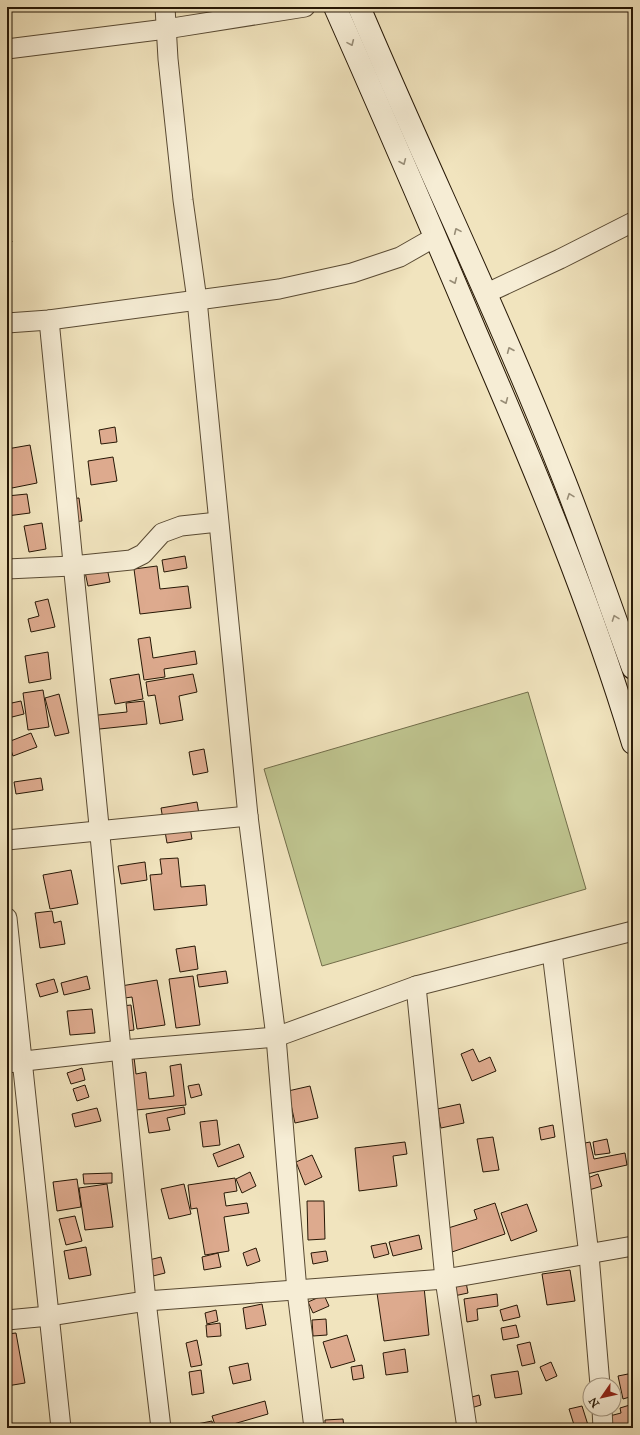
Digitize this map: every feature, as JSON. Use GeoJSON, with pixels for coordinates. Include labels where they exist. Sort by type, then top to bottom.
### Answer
{"type":"FeatureCollection","features":[{"type":"Feature","properties":{"kind":"street"},"geometry":{"type":"LineString","coordinates":[[165,7],[186,231],[197,300],[248,816],[276,1037],[297,1291],[314,1428]]}},
{"type":"Feature","properties":{"kind":"street"},"geometry":{"type":"LineString","coordinates":[[7,49],[166,29],[305,7]]}},
{"type":"Feature","properties":{"kind":"street"},"geometry":{"type":"LineString","coordinates":[[335,7],[535,469],[617,690],[633,743]]}},
{"type":"Feature","properties":{"kind":"street"},"geometry":{"type":"LineString","coordinates":[[359,7],[401,107],[486,294],[562,472],[633,668]]}},
{"type":"Feature","properties":{"kind":"street"},"geometry":{"type":"LineString","coordinates":[[486,294],[633,222]]}},
{"type":"Feature","properties":{"kind":"street"},"geometry":{"type":"LineString","coordinates":[[7,323],[49,320],[279,289],[352,273],[400,256],[435,237]]}},
{"type":"Feature","properties":{"kind":"street"},"geometry":{"type":"LineString","coordinates":[[49,320],[72,566],[100,831],[146,1301],[161,1428]]}},
{"type":"Feature","properties":{"kind":"street"},"geometry":{"type":"LineString","coordinates":[[7,569],[72,566],[131,560],[143,554],[162,533],[181,526],[218,522]]}},
{"type":"Feature","properties":{"kind":"street"},"geometry":{"type":"LineString","coordinates":[[7,840],[248,816]]}},
{"type":"Feature","properties":{"kind":"street"},"geometry":{"type":"LineString","coordinates":[[7,918],[14,1062],[49,1316],[61,1428]]}},
{"type":"Feature","properties":{"kind":"street"},"geometry":{"type":"LineString","coordinates":[[14,1062],[122,1050],[276,1037],[416,986],[633,931]]}},
{"type":"Feature","properties":{"kind":"street"},"geometry":{"type":"LineString","coordinates":[[552,952],[589,1255],[599,1377]]}},
{"type":"Feature","properties":{"kind":"street"},"geometry":{"type":"LineString","coordinates":[[416,986],[445,1279],[467,1428]]}},
{"type":"Feature","properties":{"kind":"street"},"geometry":{"type":"LineString","coordinates":[[7,1320],[49,1316],[146,1301],[445,1279],[589,1255],[633,1246]]}},
{"type":"Feature","properties":{"kind":"street"},"geometry":{"type":"LineString","coordinates":[[602,1417],[603,1428]]}},
{"type":"Feature","properties":{"kind":"green space"},"geometry":{"type":"Polygon","coordinates":[[[528,692],[586,889],[322,966],[264,769],[528,692]]]}},
{"type":"Feature","properties":{"kind":"building"},"geometry":{"type":"Polygon","coordinates":[[[8,232],[12,242],[7,244],[7,233],[8,232]]]}},
{"type":"Feature","properties":{"kind":"building"},"geometry":{"type":"Polygon","coordinates":[[[115,427],[117,442],[101,444],[99,430],[115,427]]]}},
{"type":"Feature","properties":{"kind":"building"},"geometry":{"type":"Polygon","coordinates":[[[30,445],[37,483],[7,489],[7,449],[30,445]]]}},
{"type":"Feature","properties":{"kind":"building"},"geometry":{"type":"Polygon","coordinates":[[[113,457],[117,481],[91,485],[88,461],[113,457]]]}},
{"type":"Feature","properties":{"kind":"building"},"geometry":{"type":"Polygon","coordinates":[[[27,494],[30,513],[7,516],[7,496],[27,494]]]}},
{"type":"Feature","properties":{"kind":"building"},"geometry":{"type":"Polygon","coordinates":[[[79,498],[82,521],[72,522],[69,499],[79,498]]]}},
{"type":"Feature","properties":{"kind":"building"},"geometry":{"type":"Polygon","coordinates":[[[42,523],[46,549],[29,552],[24,526],[42,523]]]}},
{"type":"Feature","properties":{"kind":"building"},"geometry":{"type":"Polygon","coordinates":[[[185,556],[187,568],[164,572],[162,560],[185,556]]]}},
{"type":"Feature","properties":{"kind":"building"},"geometry":{"type":"Polygon","coordinates":[[[157,566],[160,589],[188,586],[191,608],[140,614],[134,569],[157,566]]]}},
{"type":"Feature","properties":{"kind":"building"},"geometry":{"type":"Polygon","coordinates":[[[107,568],[110,582],[88,586],[85,572],[107,568]]]}},
{"type":"Feature","properties":{"kind":"building"},"geometry":{"type":"Polygon","coordinates":[[[48,599],[55,627],[31,632],[28,619],[39,616],[35,602],[48,599]]]}},
{"type":"Feature","properties":{"kind":"building"},"geometry":{"type":"Polygon","coordinates":[[[150,637],[153,658],[195,651],[197,664],[164,669],[165,677],[144,680],[138,639],[150,637]]]}},
{"type":"Feature","properties":{"kind":"building"},"geometry":{"type":"Polygon","coordinates":[[[48,652],[51,679],[29,683],[25,656],[48,652]]]}},
{"type":"Feature","properties":{"kind":"building"},"geometry":{"type":"Polygon","coordinates":[[[139,674],[143,699],[115,704],[110,679],[139,674]]]}},
{"type":"Feature","properties":{"kind":"building"},"geometry":{"type":"Polygon","coordinates":[[[193,674],[197,692],[179,696],[183,720],[160,724],[155,695],[148,696],[146,682],[193,674]]]}},
{"type":"Feature","properties":{"kind":"building"},"geometry":{"type":"Polygon","coordinates":[[[43,690],[49,727],[28,730],[23,693],[43,690]]]}},
{"type":"Feature","properties":{"kind":"building"},"geometry":{"type":"Polygon","coordinates":[[[59,694],[69,733],[55,736],[45,698],[59,694]]]}},
{"type":"Feature","properties":{"kind":"building"},"geometry":{"type":"Polygon","coordinates":[[[21,701],[24,714],[8,718],[7,704],[21,701]]]}},
{"type":"Feature","properties":{"kind":"building"},"geometry":{"type":"Polygon","coordinates":[[[144,701],[147,724],[90,730],[89,716],[127,712],[126,703],[144,701]]]}},
{"type":"Feature","properties":{"kind":"building"},"geometry":{"type":"Polygon","coordinates":[[[31,733],[37,747],[13,756],[8,742],[31,733]]]}},
{"type":"Feature","properties":{"kind":"building"},"geometry":{"type":"Polygon","coordinates":[[[204,749],[208,772],[193,775],[189,752],[204,749]]]}},
{"type":"Feature","properties":{"kind":"building"},"geometry":{"type":"Polygon","coordinates":[[[41,778],[43,790],[16,794],[14,782],[41,778]]]}},
{"type":"Feature","properties":{"kind":"building"},"geometry":{"type":"Polygon","coordinates":[[[197,802],[199,814],[188,816],[192,839],[167,843],[161,808],[197,802]]]}},
{"type":"Feature","properties":{"kind":"building"},"geometry":{"type":"Polygon","coordinates":[[[178,858],[181,887],[205,885],[207,905],[154,910],[150,875],[162,874],[160,859],[178,858]]]}},
{"type":"Feature","properties":{"kind":"building"},"geometry":{"type":"Polygon","coordinates":[[[145,862],[147,880],[121,884],[118,866],[145,862]]]}},
{"type":"Feature","properties":{"kind":"building"},"geometry":{"type":"Polygon","coordinates":[[[71,870],[78,904],[50,909],[43,875],[71,870]]]}},
{"type":"Feature","properties":{"kind":"building"},"geometry":{"type":"Polygon","coordinates":[[[52,911],[54,923],[61,921],[65,944],[40,948],[35,913],[52,911]]]}},
{"type":"Feature","properties":{"kind":"building"},"geometry":{"type":"Polygon","coordinates":[[[195,946],[198,969],[180,972],[176,949],[195,946]]]}},
{"type":"Feature","properties":{"kind":"building"},"geometry":{"type":"Polygon","coordinates":[[[226,971],[228,983],[199,987],[197,975],[226,971]]]}},
{"type":"Feature","properties":{"kind":"building"},"geometry":{"type":"Polygon","coordinates":[[[87,976],[90,989],[64,995],[61,983],[87,976]]]}},
{"type":"Feature","properties":{"kind":"building"},"geometry":{"type":"Polygon","coordinates":[[[193,976],[200,1025],[176,1028],[169,979],[193,976]]]}},
{"type":"Feature","properties":{"kind":"building"},"geometry":{"type":"Polygon","coordinates":[[[54,979],[58,992],[40,997],[36,984],[54,979]]]}},
{"type":"Feature","properties":{"kind":"building"},"geometry":{"type":"Polygon","coordinates":[[[157,980],[165,1025],[137,1029],[132,997],[111,1000],[109,988],[157,980]]]}},
{"type":"Feature","properties":{"kind":"building"},"geometry":{"type":"Polygon","coordinates":[[[131,1005],[134,1030],[116,1032],[113,1007],[131,1005]]]}},
{"type":"Feature","properties":{"kind":"building"},"geometry":{"type":"Polygon","coordinates":[[[92,1009],[95,1033],[70,1035],[67,1011],[92,1009]]]}},
{"type":"Feature","properties":{"kind":"building"},"geometry":{"type":"Polygon","coordinates":[[[473,1049],[479,1062],[490,1057],[496,1071],[472,1081],[461,1054],[473,1049]]]}},
{"type":"Feature","properties":{"kind":"building"},"geometry":{"type":"Polygon","coordinates":[[[134,1057],[136,1074],[146,1072],[149,1099],[174,1096],[170,1066],[181,1064],[186,1105],[126,1111],[120,1059],[134,1057]]]}},
{"type":"Feature","properties":{"kind":"building"},"geometry":{"type":"Polygon","coordinates":[[[82,1068],[85,1080],[71,1084],[67,1073],[82,1068]]]}},
{"type":"Feature","properties":{"kind":"building"},"geometry":{"type":"Polygon","coordinates":[[[199,1084],[202,1095],[191,1098],[188,1086],[199,1084]]]}},
{"type":"Feature","properties":{"kind":"building"},"geometry":{"type":"Polygon","coordinates":[[[85,1085],[89,1097],[77,1101],[73,1089],[85,1085]]]}},
{"type":"Feature","properties":{"kind":"building"},"geometry":{"type":"Polygon","coordinates":[[[310,1086],[318,1118],[295,1123],[288,1091],[310,1086]]]}},
{"type":"Feature","properties":{"kind":"building"},"geometry":{"type":"Polygon","coordinates":[[[460,1104],[464,1123],[441,1128],[437,1109],[460,1104]]]}},
{"type":"Feature","properties":{"kind":"building"},"geometry":{"type":"Polygon","coordinates":[[[184,1107],[185,1114],[167,1118],[170,1130],[149,1133],[146,1114],[184,1107]]]}},
{"type":"Feature","properties":{"kind":"building"},"geometry":{"type":"Polygon","coordinates":[[[97,1108],[101,1121],[75,1127],[72,1114],[97,1108]]]}},
{"type":"Feature","properties":{"kind":"building"},"geometry":{"type":"Polygon","coordinates":[[[217,1120],[220,1145],[203,1147],[200,1122],[217,1120]]]}},
{"type":"Feature","properties":{"kind":"building"},"geometry":{"type":"Polygon","coordinates":[[[553,1125],[555,1137],[541,1140],[539,1128],[553,1125]]]}},
{"type":"Feature","properties":{"kind":"building"},"geometry":{"type":"Polygon","coordinates":[[[493,1137],[499,1170],[483,1172],[477,1139],[493,1137]]]}},
{"type":"Feature","properties":{"kind":"building"},"geometry":{"type":"Polygon","coordinates":[[[607,1139],[610,1153],[595,1155],[593,1142],[607,1139]]]}},
{"type":"Feature","properties":{"kind":"building"},"geometry":{"type":"Polygon","coordinates":[[[405,1142],[407,1154],[393,1156],[397,1186],[359,1191],[355,1148],[405,1142]]]}},
{"type":"Feature","properties":{"kind":"building"},"geometry":{"type":"Polygon","coordinates":[[[590,1142],[594,1159],[625,1153],[627,1165],[587,1174],[580,1144],[590,1142]]]}},
{"type":"Feature","properties":{"kind":"building"},"geometry":{"type":"Polygon","coordinates":[[[239,1144],[244,1157],[218,1167],[213,1154],[239,1144]]]}},
{"type":"Feature","properties":{"kind":"building"},"geometry":{"type":"Polygon","coordinates":[[[312,1155],[322,1177],[305,1185],[296,1162],[312,1155]]]}},
{"type":"Feature","properties":{"kind":"building"},"geometry":{"type":"Polygon","coordinates":[[[250,1172],[256,1186],[242,1193],[236,1179],[250,1172]]]}},
{"type":"Feature","properties":{"kind":"building"},"geometry":{"type":"Polygon","coordinates":[[[112,1173],[112,1183],[84,1184],[83,1174],[112,1173]]]}},
{"type":"Feature","properties":{"kind":"building"},"geometry":{"type":"Polygon","coordinates":[[[598,1174],[602,1186],[589,1190],[585,1179],[598,1174]]]}},
{"type":"Feature","properties":{"kind":"building"},"geometry":{"type":"Polygon","coordinates":[[[235,1178],[237,1191],[224,1193],[226,1206],[247,1203],[249,1213],[224,1217],[229,1251],[205,1255],[197,1208],[191,1209],[188,1185],[235,1178]]]}},
{"type":"Feature","properties":{"kind":"building"},"geometry":{"type":"Polygon","coordinates":[[[77,1179],[81,1207],[57,1211],[53,1182],[77,1179]]]}},
{"type":"Feature","properties":{"kind":"building"},"geometry":{"type":"Polygon","coordinates":[[[107,1184],[113,1227],[85,1230],[79,1188],[107,1184]]]}},
{"type":"Feature","properties":{"kind":"building"},"geometry":{"type":"Polygon","coordinates":[[[184,1184],[191,1214],[169,1219],[161,1189],[184,1184]]]}},
{"type":"Feature","properties":{"kind":"building"},"geometry":{"type":"Polygon","coordinates":[[[307,1201],[324,1201],[325,1239],[308,1240],[307,1201]]]}},
{"type":"Feature","properties":{"kind":"building"},"geometry":{"type":"Polygon","coordinates":[[[495,1203],[505,1234],[452,1252],[445,1229],[477,1219],[474,1210],[495,1203]]]}},
{"type":"Feature","properties":{"kind":"building"},"geometry":{"type":"Polygon","coordinates":[[[527,1204],[537,1231],[511,1241],[501,1213],[527,1204]]]}},
{"type":"Feature","properties":{"kind":"building"},"geometry":{"type":"Polygon","coordinates":[[[75,1216],[82,1241],[66,1245],[59,1219],[75,1216]]]}},
{"type":"Feature","properties":{"kind":"building"},"geometry":{"type":"Polygon","coordinates":[[[419,1235],[422,1249],[393,1256],[389,1242],[419,1235]]]}},
{"type":"Feature","properties":{"kind":"building"},"geometry":{"type":"Polygon","coordinates":[[[8,1236],[10,1250],[7,1250],[8,1236]]]}},
{"type":"Feature","properties":{"kind":"building"},"geometry":{"type":"Polygon","coordinates":[[[386,1243],[389,1254],[374,1258],[371,1246],[386,1243]]]}},
{"type":"Feature","properties":{"kind":"building"},"geometry":{"type":"Polygon","coordinates":[[[86,1247],[91,1275],[69,1279],[64,1251],[86,1247]]]}},
{"type":"Feature","properties":{"kind":"building"},"geometry":{"type":"Polygon","coordinates":[[[256,1248],[260,1261],[247,1266],[243,1253],[256,1248]]]}},
{"type":"Feature","properties":{"kind":"building"},"geometry":{"type":"Polygon","coordinates":[[[326,1251],[328,1261],[313,1264],[311,1253],[326,1251]]]}},
{"type":"Feature","properties":{"kind":"building"},"geometry":{"type":"Polygon","coordinates":[[[218,1253],[221,1267],[204,1270],[202,1257],[218,1253]]]}},
{"type":"Feature","properties":{"kind":"building"},"geometry":{"type":"Polygon","coordinates":[[[161,1257],[165,1273],[141,1279],[137,1263],[161,1257]]]}},
{"type":"Feature","properties":{"kind":"building"},"geometry":{"type":"Polygon","coordinates":[[[570,1270],[575,1301],[547,1305],[542,1274],[570,1270]]]}},
{"type":"Feature","properties":{"kind":"building"},"geometry":{"type":"Polygon","coordinates":[[[466,1282],[468,1293],[454,1296],[452,1284],[466,1282]]]}},
{"type":"Feature","properties":{"kind":"building"},"geometry":{"type":"Polygon","coordinates":[[[424,1287],[429,1335],[384,1341],[377,1293],[424,1287]]]}},
{"type":"Feature","properties":{"kind":"building"},"geometry":{"type":"Polygon","coordinates":[[[497,1294],[498,1306],[477,1309],[478,1320],[467,1322],[464,1299],[497,1294]]]}},
{"type":"Feature","properties":{"kind":"building"},"geometry":{"type":"Polygon","coordinates":[[[324,1295],[329,1306],[313,1313],[308,1302],[324,1295]]]}},
{"type":"Feature","properties":{"kind":"building"},"geometry":{"type":"Polygon","coordinates":[[[262,1304],[266,1325],[246,1329],[243,1308],[262,1304]]]}},
{"type":"Feature","properties":{"kind":"building"},"geometry":{"type":"Polygon","coordinates":[[[517,1305],[520,1317],[503,1321],[500,1310],[517,1305]]]}},
{"type":"Feature","properties":{"kind":"building"},"geometry":{"type":"Polygon","coordinates":[[[216,1310],[218,1321],[207,1324],[205,1313],[216,1310]]]}},
{"type":"Feature","properties":{"kind":"building"},"geometry":{"type":"Polygon","coordinates":[[[326,1319],[327,1335],[313,1336],[312,1320],[326,1319]]]}},
{"type":"Feature","properties":{"kind":"building"},"geometry":{"type":"Polygon","coordinates":[[[220,1323],[221,1336],[207,1337],[206,1325],[220,1323]]]}},
{"type":"Feature","properties":{"kind":"building"},"geometry":{"type":"Polygon","coordinates":[[[516,1325],[519,1337],[503,1340],[501,1328],[516,1325]]]}},
{"type":"Feature","properties":{"kind":"building"},"geometry":{"type":"Polygon","coordinates":[[[16,1333],[25,1383],[7,1386],[7,1334],[16,1333]]]}},
{"type":"Feature","properties":{"kind":"building"},"geometry":{"type":"Polygon","coordinates":[[[347,1335],[355,1361],[331,1368],[323,1342],[347,1335]]]}},
{"type":"Feature","properties":{"kind":"building"},"geometry":{"type":"Polygon","coordinates":[[[197,1340],[202,1365],[191,1367],[186,1343],[197,1340]]]}},
{"type":"Feature","properties":{"kind":"building"},"geometry":{"type":"Polygon","coordinates":[[[530,1342],[535,1363],[522,1366],[517,1345],[530,1342]]]}},
{"type":"Feature","properties":{"kind":"building"},"geometry":{"type":"Polygon","coordinates":[[[405,1349],[408,1372],[386,1375],[383,1353],[405,1349]]]}},
{"type":"Feature","properties":{"kind":"building"},"geometry":{"type":"Polygon","coordinates":[[[551,1362],[557,1376],[546,1381],[540,1367],[551,1362]]]}},
{"type":"Feature","properties":{"kind":"building"},"geometry":{"type":"Polygon","coordinates":[[[248,1363],[251,1380],[233,1384],[229,1367],[248,1363]]]}},
{"type":"Feature","properties":{"kind":"building"},"geometry":{"type":"Polygon","coordinates":[[[362,1365],[364,1378],[353,1380],[351,1367],[362,1365]]]}},
{"type":"Feature","properties":{"kind":"building"},"geometry":{"type":"Polygon","coordinates":[[[201,1370],[204,1393],[192,1395],[189,1372],[201,1370]]]}},
{"type":"Feature","properties":{"kind":"building"},"geometry":{"type":"Polygon","coordinates":[[[518,1371],[522,1394],[495,1398],[491,1375],[518,1371]]]}},
{"type":"Feature","properties":{"kind":"building"},"geometry":{"type":"Polygon","coordinates":[[[633,1373],[633,1396],[623,1399],[622,1377],[618,1376],[633,1373]]]}},
{"type":"Feature","properties":{"kind":"building"},"geometry":{"type":"Polygon","coordinates":[[[479,1395],[481,1405],[468,1409],[465,1399],[479,1395]]]}},
{"type":"Feature","properties":{"kind":"building"},"geometry":{"type":"Polygon","coordinates":[[[265,1401],[268,1414],[230,1425],[231,1428],[216,1428],[212,1416],[265,1401]]]}},
{"type":"Feature","properties":{"kind":"building"},"geometry":{"type":"Polygon","coordinates":[[[633,1404],[633,1428],[604,1428],[602,1418],[622,1417],[622,1407],[633,1404]]]}},
{"type":"Feature","properties":{"kind":"building"},"geometry":{"type":"Polygon","coordinates":[[[582,1406],[582,1417],[585,1417],[588,1425],[575,1428],[569,1409],[582,1406]]]}},
{"type":"Feature","properties":{"kind":"building"},"geometry":{"type":"Polygon","coordinates":[[[343,1419],[344,1428],[325,1428],[325,1420],[343,1419]]]}},
{"type":"Feature","properties":{"kind":"building"},"geometry":{"type":"Polygon","coordinates":[[[212,1421],[213,1428],[192,1428],[192,1425],[212,1421]]]}}]}
